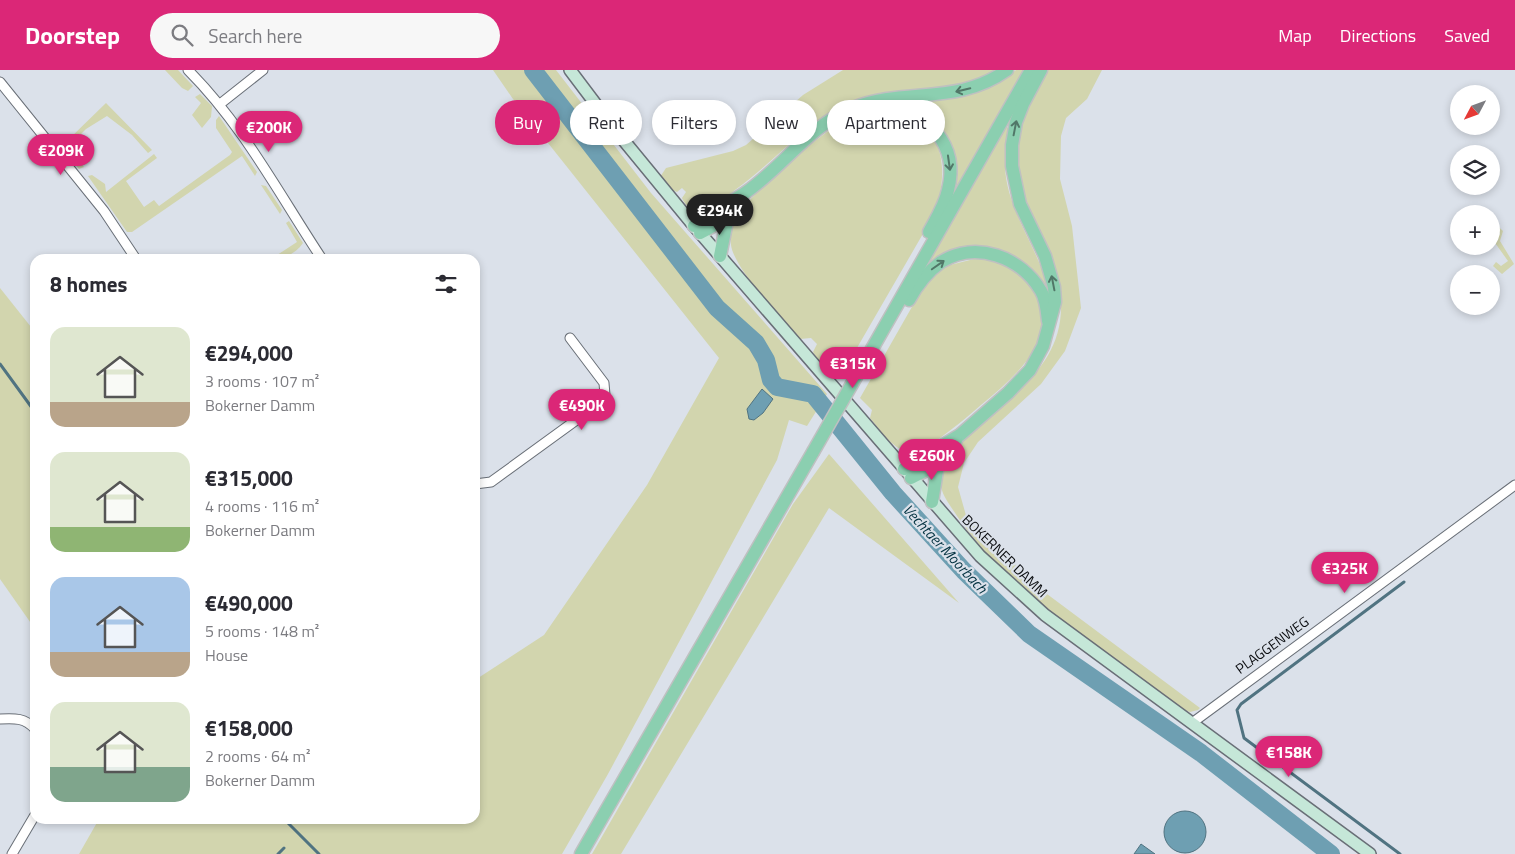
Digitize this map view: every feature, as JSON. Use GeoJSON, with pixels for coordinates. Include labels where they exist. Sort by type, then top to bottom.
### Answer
{"type":"FeatureCollection","features":[{"type":"Feature","properties":{"kind":"main road","name":"BOKERNER DAMM"},"geometry":{"type":"LineString","coordinates":[[570,70],[616,131],[697,229],[980,556],[1046,615],[1370,854]]}},
{"type":"Feature","properties":{"kind":"main road"},"geometry":{"type":"LineString","coordinates":[[888,100],[960,92],[981,85],[1007,70]]}},
{"type":"Feature","properties":{"kind":"main road"},"geometry":{"type":"LineString","coordinates":[[581,854],[1031,70]]}},
{"type":"Feature","properties":{"kind":"main road"},"geometry":{"type":"LineString","coordinates":[[908,474],[960,435],[1030,370],[1038,358],[1049,331],[1055,302],[1054,288],[1045,256],[1020,204],[1012,166],[1012,145],[1016,122],[1041,70]]}},
{"type":"Feature","properties":{"kind":"main road"},"geometry":{"type":"LineString","coordinates":[[697,229],[746,192],[827,124]]}},
{"type":"Feature","properties":{"kind":"main road"},"geometry":{"type":"LineString","coordinates":[[906,288],[911,265],[941,210],[949,190],[950,164],[944,145]]}},
{"type":"Feature","properties":{"kind":"main road"},"geometry":{"type":"LineString","coordinates":[[697,229],[716,225],[728,216],[746,192]]}},
{"type":"Feature","properties":{"kind":"main road"},"geometry":{"type":"LineString","coordinates":[[720,256],[728,216]]}},
{"type":"Feature","properties":{"kind":"main road"},"geometry":{"type":"LineString","coordinates":[[875,343],[893,326],[927,273],[942,262],[960,254],[979,252],[999,255],[1015,263],[1029,275],[1042,292],[1049,331]]}},
{"type":"Feature","properties":{"kind":"main road"},"geometry":{"type":"LineString","coordinates":[[932,502],[938,464],[960,435]]}},
{"type":"Feature","properties":{"kind":"main road"},"geometry":{"type":"LineString","coordinates":[[908,474],[938,464]]}},
{"type":"Feature","properties":{"kind":"street"},"geometry":{"type":"LineString","coordinates":[[188,70],[220,104],[256,155],[319,254]]}},
{"type":"Feature","properties":{"kind":"street"},"geometry":{"type":"LineString","coordinates":[[220,104],[263,70]]}},
{"type":"Feature","properties":{"kind":"street"},"geometry":{"type":"LineString","coordinates":[[0,82],[94,198],[133,254]]}},
{"type":"Feature","properties":{"kind":"street"},"geometry":{"type":"LineString","coordinates":[[480,483],[491,482],[597,405],[605,395],[604,383],[570,338]]}},
{"type":"Feature","properties":{"kind":"street","name":"PLAGGENWEG"},"geometry":{"type":"LineString","coordinates":[[1192,723],[1515,485]]}},
{"type":"Feature","properties":{"kind":"street"},"geometry":{"type":"LineString","coordinates":[[0,718],[18,718],[30,725]]}},
{"type":"Feature","properties":{"kind":"street"},"geometry":{"type":"LineString","coordinates":[[12,854],[30,823]]}},
{"type":"Feature","properties":{"kind":"green space"},"geometry":{"type":"Polygon","coordinates":[[[165,70],[178,70],[193,86],[188,91],[182,88],[165,70]]]}},
{"type":"Feature","properties":{"kind":"green space"},"geometry":{"type":"Polygon","coordinates":[[[493,70],[556,70],[579,100],[570,100],[570,145],[614,145],[651,193],[827,394],[807,426],[789,420],[777,460],[608,774],[562,854],[79,854],[96,824],[480,824],[480,677],[544,635],[647,485],[719,358],[550,145],[560,145],[560,100],[514,100],[493,70]]]}},
{"type":"Feature","properties":{"kind":"green space"},"geometry":{"type":"Polygon","coordinates":[[[843,70],[998,70],[949,89],[877,95],[858,100],[827,100],[827,115],[817,122],[817,100],[797,100],[843,70]]]}},
{"type":"Feature","properties":{"kind":"green space"},"geometry":{"type":"Polygon","coordinates":[[[1016,70],[1025,70],[957,187],[954,151],[945,132],[945,100],[937,100],[965,96],[992,86],[1016,70]]]}},
{"type":"Feature","properties":{"kind":"green space"},"geometry":{"type":"Polygon","coordinates":[[[1048,70],[1102,70],[1087,99],[1066,118],[1061,136],[1060,179],[1072,226],[1081,308],[1065,351],[1041,384],[978,442],[964,463],[958,487],[967,519],[1047,594],[1200,708],[1190,712],[1182,709],[1089,642],[1029,594],[975,540],[948,503],[942,489],[943,470],[954,450],[1032,377],[1050,353],[1060,324],[1060,285],[1051,255],[1026,199],[1019,170],[1018,156],[1018,141],[1024,112],[1048,70]]]}},
{"type":"Feature","properties":{"kind":"green space"},"geometry":{"type":"Polygon","coordinates":[[[200,94],[212,106],[211,117],[202,128],[192,115],[201,103],[195,97],[200,94]]]}},
{"type":"Feature","properties":{"kind":"green space"},"geometry":{"type":"Polygon","coordinates":[[[106,103],[152,150],[148,153],[132,135],[107,116],[86,129],[68,147],[84,167],[79,169],[56,141],[63,135],[68,140],[106,103]]]}},
{"type":"Feature","properties":{"kind":"green space"},"geometry":{"type":"Polygon","coordinates":[[[219,116],[257,172],[255,176],[242,156],[132,232],[127,232],[88,176],[92,175],[105,184],[106,192],[154,154],[157,158],[126,181],[144,207],[154,200],[159,206],[232,152],[216,128],[216,120],[219,116]]]}},
{"type":"Feature","properties":{"kind":"green space"},"geometry":{"type":"Polygon","coordinates":[[[1006,127],[1009,128],[1005,162],[1007,184],[1018,216],[1040,264],[1050,297],[1023,264],[1000,250],[987,247],[973,248],[926,266],[1006,127]]]}},
{"type":"Feature","properties":{"kind":"green space"},"geometry":{"type":"Polygon","coordinates":[[[827,132],[827,145],[937,145],[941,156],[940,192],[935,213],[839,379],[828,371],[815,356],[813,352],[817,344],[811,338],[800,339],[750,280],[734,255],[730,235],[731,226],[749,201],[780,170],[810,145],[817,145],[817,140],[827,132]]]}},
{"type":"Feature","properties":{"kind":"green space"},"geometry":{"type":"Polygon","coordinates":[[[746,145],[788,145],[726,197],[701,211],[696,212],[684,203],[682,198],[686,192],[682,188],[677,192],[672,190],[660,177],[666,168],[733,151],[746,145]]]}},
{"type":"Feature","properties":{"kind":"green space"},"geometry":{"type":"Polygon","coordinates":[[[261,185],[266,186],[282,210],[280,214],[261,185]]]}},
{"type":"Feature","properties":{"kind":"green space"},"geometry":{"type":"Polygon","coordinates":[[[289,221],[303,243],[291,254],[279,254],[297,242],[286,223],[289,221]]]}},
{"type":"Feature","properties":{"kind":"green space"},"geometry":{"type":"Polygon","coordinates":[[[1500,228],[1503,231],[1500,241],[1500,228]]]}},
{"type":"Feature","properties":{"kind":"green space"},"geometry":{"type":"Polygon","coordinates":[[[1500,241],[1514,264],[1502,274],[1500,272],[1500,265],[1508,261],[1500,250],[1500,241]]]}},
{"type":"Feature","properties":{"kind":"green space"},"geometry":{"type":"Polygon","coordinates":[[[974,259],[983,259],[1007,266],[1021,275],[1027,282],[1040,307],[1042,324],[1038,340],[1031,354],[1008,382],[958,424],[918,454],[910,453],[890,442],[870,418],[872,410],[860,398],[925,284],[946,266],[974,259]]]}},
{"type":"Feature","properties":{"kind":"green space"},"geometry":{"type":"Polygon","coordinates":[[[0,288],[30,326],[30,622],[0,579],[0,288]]]}},
{"type":"Feature","properties":{"kind":"green space"},"geometry":{"type":"Polygon","coordinates":[[[829,454],[959,603],[829,508],[621,854],[592,854],[793,504],[829,454]]]}},
{"type":"Feature","properties":{"kind":"water"},"geometry":{"type":"Polygon","coordinates":[[[762,389],[773,399],[763,413],[754,420],[749,419],[747,409],[762,389]]]}},
{"type":"Feature","properties":{"kind":"water"},"geometry":{"type":"Polygon","coordinates":[[[1189,811],[1197,814],[1203,820],[1206,832],[1203,844],[1197,850],[1181,853],[1173,850],[1167,844],[1164,828],[1167,820],[1173,814],[1189,811]]]}},
{"type":"Feature","properties":{"kind":"water"},"geometry":{"type":"Polygon","coordinates":[[[1141,844],[1155,854],[1134,854],[1141,844]]]}},
{"type":"Feature","properties":{"kind":"waterway","name":"Vechtaer Moorbach"},"geometry":{"type":"LineString","coordinates":[[533,70],[717,308],[756,343],[766,360],[771,380],[777,387],[813,394],[893,493],[964,571],[1029,634],[1201,753],[1331,854]]}},
{"type":"Feature","properties":{"kind":"waterway"},"geometry":{"type":"LineString","coordinates":[[0,364],[30,405]]}},
{"type":"Feature","properties":{"kind":"waterway"},"geometry":{"type":"LineString","coordinates":[[1400,854],[1244,738],[1237,710],[1241,704],[1404,582]]}},
{"type":"Feature","properties":{"kind":"waterway"},"geometry":{"type":"LineString","coordinates":[[289,824],[319,854]]}},
{"type":"Feature","properties":{"kind":"waterway"},"geometry":{"type":"LineString","coordinates":[[278,854],[284,848]]}}]}
